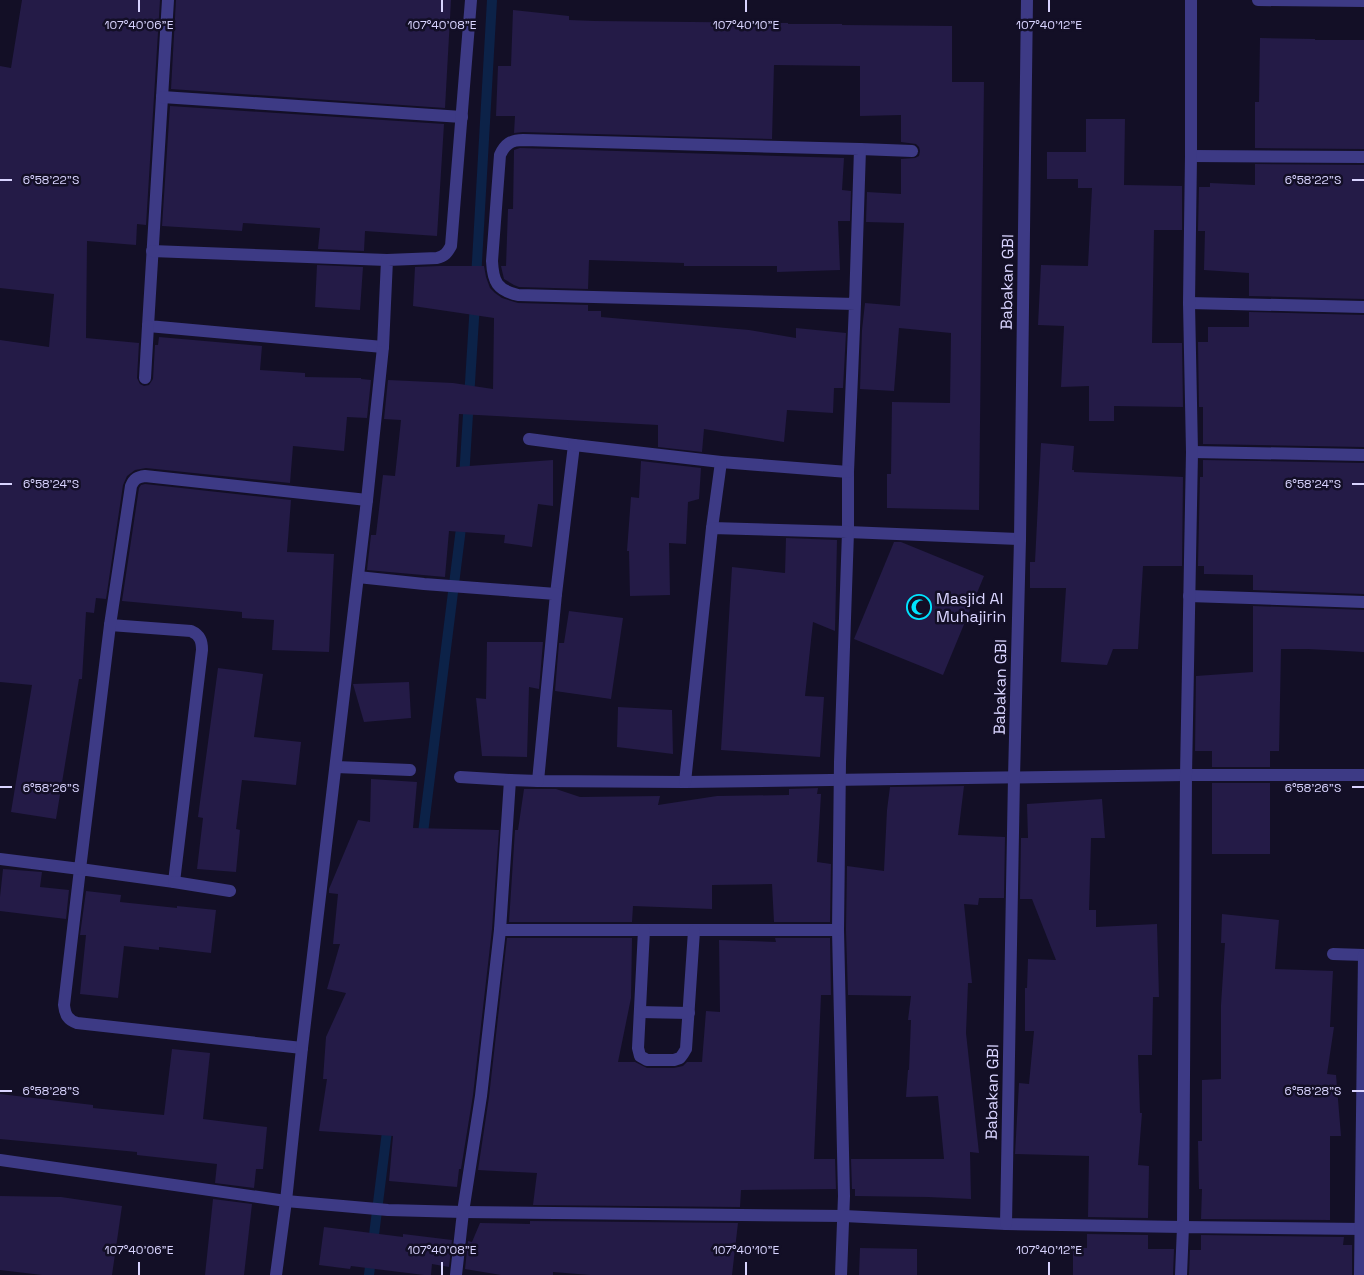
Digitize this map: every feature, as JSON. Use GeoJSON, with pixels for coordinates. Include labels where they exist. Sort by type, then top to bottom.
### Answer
{"type":"FeatureCollection","features":[{"type":"Feature","properties":{"kind":"street"},"geometry":{"type":"LineString","coordinates":[[145,378],[168,0]]}},
{"type":"Feature","properties":{"kind":"street"},"geometry":{"type":"LineString","coordinates":[[152,251],[387,260],[437,258],[448,253],[451,246],[471,0]]}},
{"type":"Feature","properties":{"kind":"street","name":"Babakan GBI"},"geometry":{"type":"LineString","coordinates":[[1006,1224],[1020,538],[1027,0]]}},
{"type":"Feature","properties":{"kind":"street"},"geometry":{"type":"LineString","coordinates":[[1181,1275],[1186,775],[1192,452],[1189,303],[1191,0]]}},
{"type":"Feature","properties":{"kind":"street"},"geometry":{"type":"LineString","coordinates":[[1258,0],[1364,1]]}},
{"type":"Feature","properties":{"kind":"street"},"geometry":{"type":"LineString","coordinates":[[162,98],[462,117]]}},
{"type":"Feature","properties":{"kind":"street"},"geometry":{"type":"LineString","coordinates":[[855,304],[518,295],[506,293],[498,285],[493,275],[492,262],[500,155],[508,143],[515,140],[912,150]]}},
{"type":"Feature","properties":{"kind":"street"},"geometry":{"type":"LineString","coordinates":[[841,1275],[844,1196],[838,930],[840,781],[848,532],[848,472],[860,149]]}},
{"type":"Feature","properties":{"kind":"street"},"geometry":{"type":"LineString","coordinates":[[1191,156],[1364,157]]}},
{"type":"Feature","properties":{"kind":"street"},"geometry":{"type":"LineString","coordinates":[[276,1275],[367,500],[383,347],[387,260]]}},
{"type":"Feature","properties":{"kind":"street"},"geometry":{"type":"LineString","coordinates":[[1189,303],[1364,307]]}},
{"type":"Feature","properties":{"kind":"street"},"geometry":{"type":"LineString","coordinates":[[148,326],[383,347]]}},
{"type":"Feature","properties":{"kind":"street"},"geometry":{"type":"LineString","coordinates":[[529,439],[720,462],[848,472]]}},
{"type":"Feature","properties":{"kind":"street"},"geometry":{"type":"LineString","coordinates":[[538,781],[556,594],[574,445]]}},
{"type":"Feature","properties":{"kind":"street"},"geometry":{"type":"LineString","coordinates":[[1192,452],[1364,455]]}},
{"type":"Feature","properties":{"kind":"street"},"geometry":{"type":"LineString","coordinates":[[685,782],[720,462]]}},
{"type":"Feature","properties":{"kind":"street"},"geometry":{"type":"LineString","coordinates":[[302,1048],[70,1021],[66,1016],[64,1005],[80,869],[110,625],[133,481],[137,477],[145,476],[367,500]]}},
{"type":"Feature","properties":{"kind":"street"},"geometry":{"type":"LineString","coordinates":[[712,528],[1020,538]]}},
{"type":"Feature","properties":{"kind":"street"},"geometry":{"type":"LineString","coordinates":[[358,577],[556,594]]}},
{"type":"Feature","properties":{"kind":"street"},"geometry":{"type":"LineString","coordinates":[[1189,596],[1364,602]]}},
{"type":"Feature","properties":{"kind":"street"},"geometry":{"type":"LineString","coordinates":[[110,625],[191,632],[200,637],[202,642],[174,882]]}},
{"type":"Feature","properties":{"kind":"street"},"geometry":{"type":"LineString","coordinates":[[336,767],[410,770]]}},
{"type":"Feature","properties":{"kind":"street"},"geometry":{"type":"LineString","coordinates":[[460,777],[538,781],[685,782],[1186,775],[1364,775]]}},
{"type":"Feature","properties":{"kind":"street"},"geometry":{"type":"LineString","coordinates":[[456,1275],[463,1212],[481,1096],[500,930],[510,780]]}},
{"type":"Feature","properties":{"kind":"street"},"geometry":{"type":"LineString","coordinates":[[0,859],[230,890]]}},
{"type":"Feature","properties":{"kind":"street"},"geometry":{"type":"LineString","coordinates":[[500,930],[838,930]]}},
{"type":"Feature","properties":{"kind":"street"},"geometry":{"type":"LineString","coordinates":[[644,930],[638,1048],[640,1056],[647,1060],[674,1060],[680,1058],[686,1049],[694,931]]}},
{"type":"Feature","properties":{"kind":"street"},"geometry":{"type":"LineString","coordinates":[[1333,954],[1364,955],[1363,1229],[1360,1275]]}},
{"type":"Feature","properties":{"kind":"street"},"geometry":{"type":"LineString","coordinates":[[640,1012],[689,1013]]}},
{"type":"Feature","properties":{"kind":"street"},"geometry":{"type":"LineString","coordinates":[[0,1160],[286,1202],[388,1210],[844,1216],[1006,1224],[1363,1229]]}},
{"type":"Feature","properties":{"kind":"building"},"geometry":{"type":"Polygon","coordinates":[[[22,0],[160,0],[146,225],[137,224],[136,245],[87,241],[86,338],[139,343],[137,378],[140,384],[144,386],[149,385],[153,379],[155,345],[158,345],[159,337],[262,346],[260,370],[305,373],[305,377],[361,378],[371,380],[367,418],[347,417],[344,451],[293,446],[290,483],[146,468],[135,470],[127,476],[123,485],[106,599],[96,598],[94,613],[86,612],[82,679],[79,679],[56,819],[11,812],[32,685],[0,682],[0,340],[49,347],[54,294],[0,288],[0,66],[11,68],[22,0]]]}},
{"type":"Feature","properties":{"kind":"building"},"geometry":{"type":"Polygon","coordinates":[[[176,0],[451,0],[445,108],[171,89],[176,0]]]}},
{"type":"Feature","properties":{"kind":"building"},"geometry":{"type":"Polygon","coordinates":[[[513,10],[569,16],[569,20],[595,21],[952,26],[952,82],[984,82],[979,510],[887,508],[887,474],[891,474],[892,402],[950,403],[951,333],[899,328],[894,391],[860,389],[865,303],[900,306],[904,223],[866,222],[867,192],[901,194],[901,159],[915,158],[919,156],[920,151],[916,144],[901,142],[901,115],[860,116],[860,66],[774,65],[772,139],[514,133],[515,116],[496,116],[498,66],[511,66],[513,10]]]}},
{"type":"Feature","properties":{"kind":"building"},"geometry":{"type":"Polygon","coordinates":[[[1260,38],[1364,40],[1364,149],[1255,148],[1255,102],[1259,102],[1260,38]]]}},
{"type":"Feature","properties":{"kind":"building"},"geometry":{"type":"Polygon","coordinates":[[[170,106],[444,124],[437,236],[365,231],[364,251],[318,249],[320,228],[243,223],[242,231],[162,226],[170,106]]]}},
{"type":"Feature","properties":{"kind":"building"},"geometry":{"type":"Polygon","coordinates":[[[1086,119],[1125,119],[1124,185],[1182,186],[1182,230],[1154,230],[1152,343],[1182,343],[1183,407],[1114,406],[1114,421],[1089,421],[1089,386],[1061,387],[1064,326],[1038,325],[1041,265],[1088,266],[1092,188],[1078,188],[1078,179],[1047,179],[1047,152],[1086,152],[1086,119]]]}},
{"type":"Feature","properties":{"kind":"building"},"geometry":{"type":"Polygon","coordinates":[[[520,148],[844,158],[842,190],[851,191],[850,221],[838,221],[840,270],[777,272],[777,266],[684,266],[684,263],[589,260],[588,289],[519,287],[504,279],[501,266],[506,266],[508,209],[513,209],[514,150],[520,148]]]}},
{"type":"Feature","properties":{"kind":"building"},"geometry":{"type":"Polygon","coordinates":[[[1255,164],[1364,165],[1364,299],[1249,296],[1249,273],[1204,270],[1205,231],[1198,231],[1199,187],[1210,187],[1210,183],[1255,185],[1255,164]]]}},
{"type":"Feature","properties":{"kind":"building"},"geometry":{"type":"Polygon","coordinates":[[[317,265],[363,267],[360,310],[315,307],[317,265]]]}},
{"type":"Feature","properties":{"kind":"building"},"geometry":{"type":"Polygon","coordinates":[[[484,266],[490,288],[502,298],[518,303],[588,305],[588,311],[601,311],[601,317],[749,330],[796,338],[796,328],[846,333],[843,388],[834,388],[833,413],[787,410],[784,442],[704,429],[702,452],[658,447],[658,425],[459,414],[456,467],[553,460],[553,506],[538,504],[532,547],[504,543],[505,535],[449,531],[445,577],[367,570],[371,535],[376,535],[383,475],[395,476],[401,420],[384,419],[388,380],[453,383],[493,389],[494,318],[413,306],[415,267],[484,266]]]}},
{"type":"Feature","properties":{"kind":"building"},"geometry":{"type":"Polygon","coordinates":[[[1249,312],[1364,315],[1364,447],[1203,444],[1203,407],[1199,407],[1198,342],[1208,342],[1208,327],[1249,327],[1249,312]]]}},
{"type":"Feature","properties":{"kind":"building"},"geometry":{"type":"Polygon","coordinates":[[[1041,443],[1074,446],[1072,470],[1074,472],[1183,477],[1182,566],[1143,566],[1138,649],[1113,649],[1107,665],[1061,662],[1066,588],[1030,588],[1030,562],[1035,562],[1041,443]]]}},
{"type":"Feature","properties":{"kind":"building"},"geometry":{"type":"Polygon","coordinates":[[[1203,460],[1364,463],[1364,594],[1253,590],[1253,575],[1204,574],[1204,566],[1198,566],[1200,477],[1203,477],[1203,460]]]}},
{"type":"Feature","properties":{"kind":"building"},"geometry":{"type":"Polygon","coordinates":[[[641,461],[701,468],[699,499],[688,502],[686,544],[669,543],[670,595],[630,596],[629,551],[627,551],[631,497],[639,498],[641,461]]]}},
{"type":"Feature","properties":{"kind":"building"},"geometry":{"type":"Polygon","coordinates":[[[145,484],[291,500],[287,552],[334,554],[329,652],[272,650],[274,620],[242,618],[242,612],[122,601],[139,488],[145,484]]]}},
{"type":"Feature","properties":{"kind":"building"},"geometry":{"type":"Polygon","coordinates":[[[786,538],[837,540],[835,631],[813,622],[805,696],[824,697],[820,757],[721,750],[732,567],[785,573],[786,538]]]}},
{"type":"Feature","properties":{"kind":"building","name":"Masjid Al Muhajirin"},"geometry":{"type":"Polygon","coordinates":[[[894,542],[901,542],[984,576],[943,675],[854,639],[894,542]]]}},
{"type":"Feature","properties":{"kind":"building"},"geometry":{"type":"Polygon","coordinates":[[[1253,606],[1364,610],[1364,652],[1281,649],[1279,751],[1270,751],[1270,767],[1212,767],[1212,751],[1195,751],[1196,676],[1253,672],[1253,606]]]}},
{"type":"Feature","properties":{"kind":"building"},"geometry":{"type":"Polygon","coordinates":[[[569,611],[623,618],[611,699],[555,691],[559,643],[564,643],[569,611]]]}},
{"type":"Feature","properties":{"kind":"building"},"geometry":{"type":"Polygon","coordinates":[[[487,642],[543,642],[539,689],[529,687],[527,757],[482,756],[476,698],[486,699],[487,642]]]}},
{"type":"Feature","properties":{"kind":"building"},"geometry":{"type":"Polygon","coordinates":[[[218,668],[263,674],[254,737],[301,742],[296,785],[242,780],[236,829],[240,830],[236,872],[197,869],[203,818],[198,817],[218,668]]]}},
{"type":"Feature","properties":{"kind":"building"},"geometry":{"type":"Polygon","coordinates":[[[409,682],[411,718],[364,722],[353,684],[409,682]]]}},
{"type":"Feature","properties":{"kind":"building"},"geometry":{"type":"Polygon","coordinates":[[[618,707],[672,710],[673,754],[617,747],[618,707]]]}},
{"type":"Feature","properties":{"kind":"building"},"geometry":{"type":"Polygon","coordinates":[[[371,779],[417,782],[413,828],[499,830],[492,929],[473,1095],[457,1187],[389,1181],[393,1136],[319,1131],[327,1079],[323,1079],[326,1037],[346,993],[327,989],[340,944],[333,944],[338,894],[329,893],[329,889],[358,820],[370,822],[371,779]]]}},
{"type":"Feature","properties":{"kind":"building"},"geometry":{"type":"Polygon","coordinates":[[[1212,783],[1270,783],[1270,854],[1212,854],[1212,783]]]}},
{"type":"Feature","properties":{"kind":"building"},"geometry":{"type":"Polygon","coordinates":[[[964,786],[958,835],[1005,837],[1004,898],[979,898],[978,905],[964,904],[972,983],[968,983],[966,1033],[979,1153],[970,1152],[971,1199],[855,1196],[855,1189],[852,1189],[851,1159],[944,1159],[938,1096],[906,1097],[911,1020],[908,1020],[911,996],[848,995],[847,866],[884,871],[890,787],[964,786]]]}},
{"type":"Feature","properties":{"kind":"building"},"geometry":{"type":"Polygon","coordinates":[[[818,788],[817,794],[821,794],[817,862],[831,864],[830,922],[774,922],[772,884],[712,885],[712,909],[633,906],[632,922],[509,922],[515,830],[518,830],[524,789],[556,789],[580,797],[660,796],[658,805],[717,796],[789,795],[789,789],[818,788]]]}},
{"type":"Feature","properties":{"kind":"building"},"geometry":{"type":"Polygon","coordinates":[[[1102,799],[1105,838],[1091,838],[1089,910],[1096,910],[1096,927],[1157,924],[1159,997],[1153,997],[1152,1055],[1138,1055],[1140,1113],[1142,1113],[1138,1165],[1149,1166],[1148,1218],[1088,1217],[1089,1156],[1015,1154],[1019,1083],[1029,1084],[1034,1031],[1025,1031],[1025,988],[1027,988],[1028,959],[1056,960],[1032,899],[1020,899],[1021,838],[1028,838],[1027,804],[1102,799]]]}},
{"type":"Feature","properties":{"kind":"building"},"geometry":{"type":"Polygon","coordinates":[[[3,869],[42,872],[40,887],[69,890],[66,919],[0,911],[3,869]]]}},
{"type":"Feature","properties":{"kind":"building"},"geometry":{"type":"Polygon","coordinates":[[[86,891],[121,895],[120,902],[216,910],[211,953],[159,947],[159,950],[124,946],[118,998],[80,994],[86,935],[80,935],[86,891]]]}},
{"type":"Feature","properties":{"kind":"building"},"geometry":{"type":"Polygon","coordinates":[[[1222,914],[1279,920],[1275,969],[1333,971],[1330,1027],[1334,1027],[1327,1074],[1336,1075],[1341,1136],[1330,1136],[1330,1220],[1201,1219],[1202,1189],[1199,1189],[1198,1141],[1202,1141],[1202,1080],[1221,1079],[1221,1005],[1225,943],[1221,943],[1222,914]]]}},
{"type":"Feature","properties":{"kind":"building"},"geometry":{"type":"Polygon","coordinates":[[[507,938],[632,938],[631,998],[618,1062],[635,1062],[647,1068],[674,1068],[683,1066],[687,1062],[702,1062],[706,1011],[720,1012],[719,940],[776,942],[775,938],[830,938],[831,995],[821,995],[814,1159],[835,1159],[836,1189],[741,1190],[740,1207],[533,1205],[537,1173],[478,1170],[489,1097],[507,938]]]}},
{"type":"Feature","properties":{"kind":"building"},"geometry":{"type":"Polygon","coordinates":[[[172,1049],[210,1053],[203,1119],[267,1127],[263,1169],[256,1169],[254,1188],[215,1183],[217,1164],[137,1155],[137,1152],[0,1139],[0,1094],[93,1105],[93,1108],[164,1115],[172,1049]]]}},
{"type":"Feature","properties":{"kind":"building"},"geometry":{"type":"Polygon","coordinates":[[[0,1196],[61,1197],[122,1206],[112,1275],[42,1275],[0,1270],[0,1196]]]}},
{"type":"Feature","properties":{"kind":"building"},"geometry":{"type":"Polygon","coordinates":[[[213,1199],[252,1204],[244,1275],[205,1275],[213,1199]]]}},
{"type":"Feature","properties":{"kind":"building"},"geometry":{"type":"Polygon","coordinates":[[[530,1221],[738,1223],[732,1275],[590,1275],[553,1272],[553,1275],[501,1275],[465,1269],[468,1241],[472,1242],[480,1223],[530,1224],[530,1221]]]}},
{"type":"Feature","properties":{"kind":"building"},"geometry":{"type":"Polygon","coordinates":[[[324,1227],[403,1237],[403,1234],[452,1240],[449,1267],[432,1264],[431,1275],[424,1275],[351,1266],[350,1269],[319,1265],[324,1227]]]}},
{"type":"Feature","properties":{"kind":"building"},"geometry":{"type":"Polygon","coordinates":[[[1087,1234],[1148,1235],[1148,1249],[1174,1249],[1173,1275],[1073,1275],[1073,1247],[1087,1248],[1087,1234]]]}},
{"type":"Feature","properties":{"kind":"building"},"geometry":{"type":"Polygon","coordinates":[[[1201,1235],[1344,1237],[1343,1245],[1352,1245],[1352,1275],[1189,1275],[1190,1250],[1201,1250],[1201,1235]]]}},
{"type":"Feature","properties":{"kind":"building"},"geometry":{"type":"Polygon","coordinates":[[[860,1248],[917,1249],[917,1275],[859,1275],[860,1248]]]}},
{"type":"Feature","properties":{"kind":"waterway"},"geometry":{"type":"LineString","coordinates":[[476,279],[492,0]]}},
{"type":"Feature","properties":{"kind":"waterway"},"geometry":{"type":"LineString","coordinates":[[464,478],[475,303]]}},
{"type":"Feature","properties":{"kind":"waterway"},"geometry":{"type":"LineString","coordinates":[[422,841],[462,520]]}},
{"type":"Feature","properties":{"kind":"waterway"},"geometry":{"type":"LineString","coordinates":[[369,1275],[388,1123]]}},
{"type":"Feature","properties":{"kind":"place","name":"Masjid Al Muhajirin"},"geometry":{"type":"Point","coordinates":[919,607]}}]}
